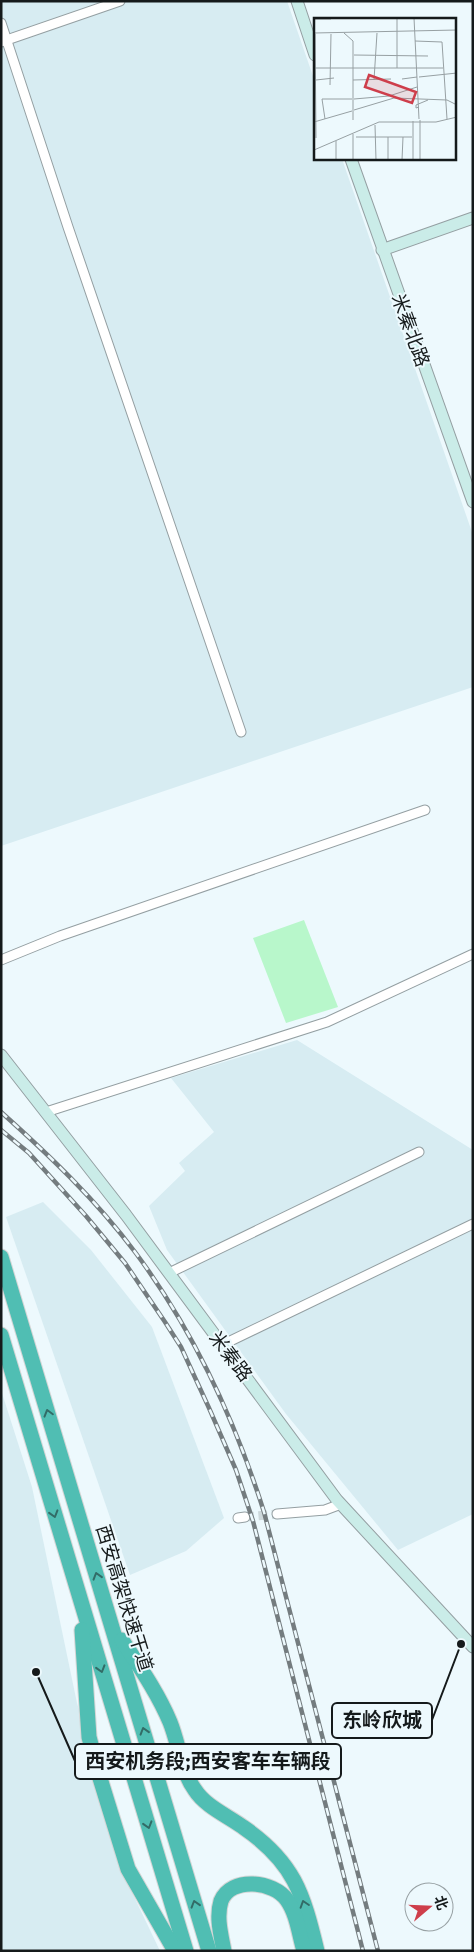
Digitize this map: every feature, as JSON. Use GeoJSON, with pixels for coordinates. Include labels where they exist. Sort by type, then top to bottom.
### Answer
{"type":"FeatureCollection","features":[{"type":"Feature","properties":{"kind":"highway","name":"西安高架快速干道"},"geometry":{"type":"LineString","coordinates":[[1,1257],[209,1951]]}},
{"type":"Feature","properties":{"kind":"highway"},"geometry":{"type":"LineString","coordinates":[[1,1335],[186,1951]]}},
{"type":"Feature","properties":{"kind":"highway"},"geometry":{"type":"LineString","coordinates":[[78,1592],[84,1649],[89,1738],[128,1869],[175,1951]]}},
{"type":"Feature","properties":{"kind":"highway"},"geometry":{"type":"LineString","coordinates":[[112,1624],[165,1710],[185,1771],[195,1791],[209,1804],[263,1841],[282,1860],[293,1876],[302,1898],[317,1951]]}},
{"type":"Feature","properties":{"kind":"highway"},"geometry":{"type":"LineString","coordinates":[[224,1951],[219,1913],[225,1895],[245,1885],[262,1884],[274,1888],[286,1898],[294,1916],[304,1951]]}},
{"type":"Feature","properties":{"kind":"street"},"geometry":{"type":"LineString","coordinates":[[4,41],[120,1]]}},
{"type":"Feature","properties":{"kind":"street"},"geometry":{"type":"LineString","coordinates":[[297,1],[314,52]]}},
{"type":"Feature","properties":{"kind":"street"},"geometry":{"type":"LineString","coordinates":[[1,23],[4,41],[241,732]]}},
{"type":"Feature","properties":{"kind":"street","name":"米秦北路"},"geometry":{"type":"LineString","coordinates":[[351,160],[473,502]]}},
{"type":"Feature","properties":{"kind":"street"},"geometry":{"type":"LineString","coordinates":[[382,250],[473,218]]}},
{"type":"Feature","properties":{"kind":"street"},"geometry":{"type":"LineString","coordinates":[[1,960],[60,936],[425,810]]}},
{"type":"Feature","properties":{"kind":"street"},"geometry":{"type":"LineString","coordinates":[[46,1112],[327,1022],[473,954]]}},
{"type":"Feature","properties":{"kind":"street","name":"米秦路"},"geometry":{"type":"LineString","coordinates":[[1,1055],[169,1273],[341,1504],[473,1647]]}},
{"type":"Feature","properties":{"kind":"street"},"geometry":{"type":"LineString","coordinates":[[169,1273],[419,1152]]}},
{"type":"Feature","properties":{"kind":"street"},"geometry":{"type":"LineString","coordinates":[[222,1345],[473,1224]]}},
{"type":"Feature","properties":{"kind":"street"},"geometry":{"type":"LineString","coordinates":[[277,1514],[325,1510],[341,1504]]}},
{"type":"Feature","properties":{"kind":"shaded area"},"geometry":{"type":"Polygon","coordinates":[[[1,1],[287,1],[314,79],[314,160],[342,160],[473,535],[473,687],[1,846],[1,1]]]}},
{"type":"Feature","properties":{"kind":"shaded area"},"geometry":{"type":"Polygon","coordinates":[[[297,1040],[473,1150],[473,1514],[398,1550],[286,1414],[167,1250],[149,1206],[185,1171],[179,1163],[214,1132],[171,1078],[297,1040]]]}},
{"type":"Feature","properties":{"kind":"shaded area"},"geometry":{"type":"Polygon","coordinates":[[[43,1202],[91,1250],[152,1327],[224,1518],[186,1551],[130,1575],[6,1217],[43,1202]]]}},
{"type":"Feature","properties":{"kind":"shaded area"},"geometry":{"type":"Polygon","coordinates":[[[1,1390],[32,1487],[77,1703],[128,1884],[160,1951],[1,1951],[1,1390]]]}},
{"type":"Feature","properties":{"kind":"green space"},"geometry":{"type":"Polygon","coordinates":[[[304,920],[338,1007],[286,1023],[253,938],[304,920]]]}},
{"type":"Feature","properties":{"kind":"tunnel"},"geometry":{"type":"LineString","coordinates":[[245,1517],[277,1514]]}},
{"type":"Feature","properties":{"kind":"railway"},"geometry":{"type":"LineString","coordinates":[[1,1112],[71,1179],[104,1214],[135,1252],[176,1313],[194,1344],[226,1410],[253,1478],[264,1512],[378,1951]]}},
{"type":"Feature","properties":{"kind":"railway"},"geometry":{"type":"LineString","coordinates":[[1,1130],[29,1153],[86,1216],[125,1263],[181,1347],[209,1408],[236,1470],[253,1521],[363,1951]]}},
{"type":"Feature","properties":{"kind":"place","name":"东岭欣城"},"geometry":{"type":"Point","coordinates":[461,1644]}},
{"type":"Feature","properties":{"kind":"place","name":"西安机务段;西安客车车辆段"},"geometry":{"type":"Point","coordinates":[36,1672]}}]}
